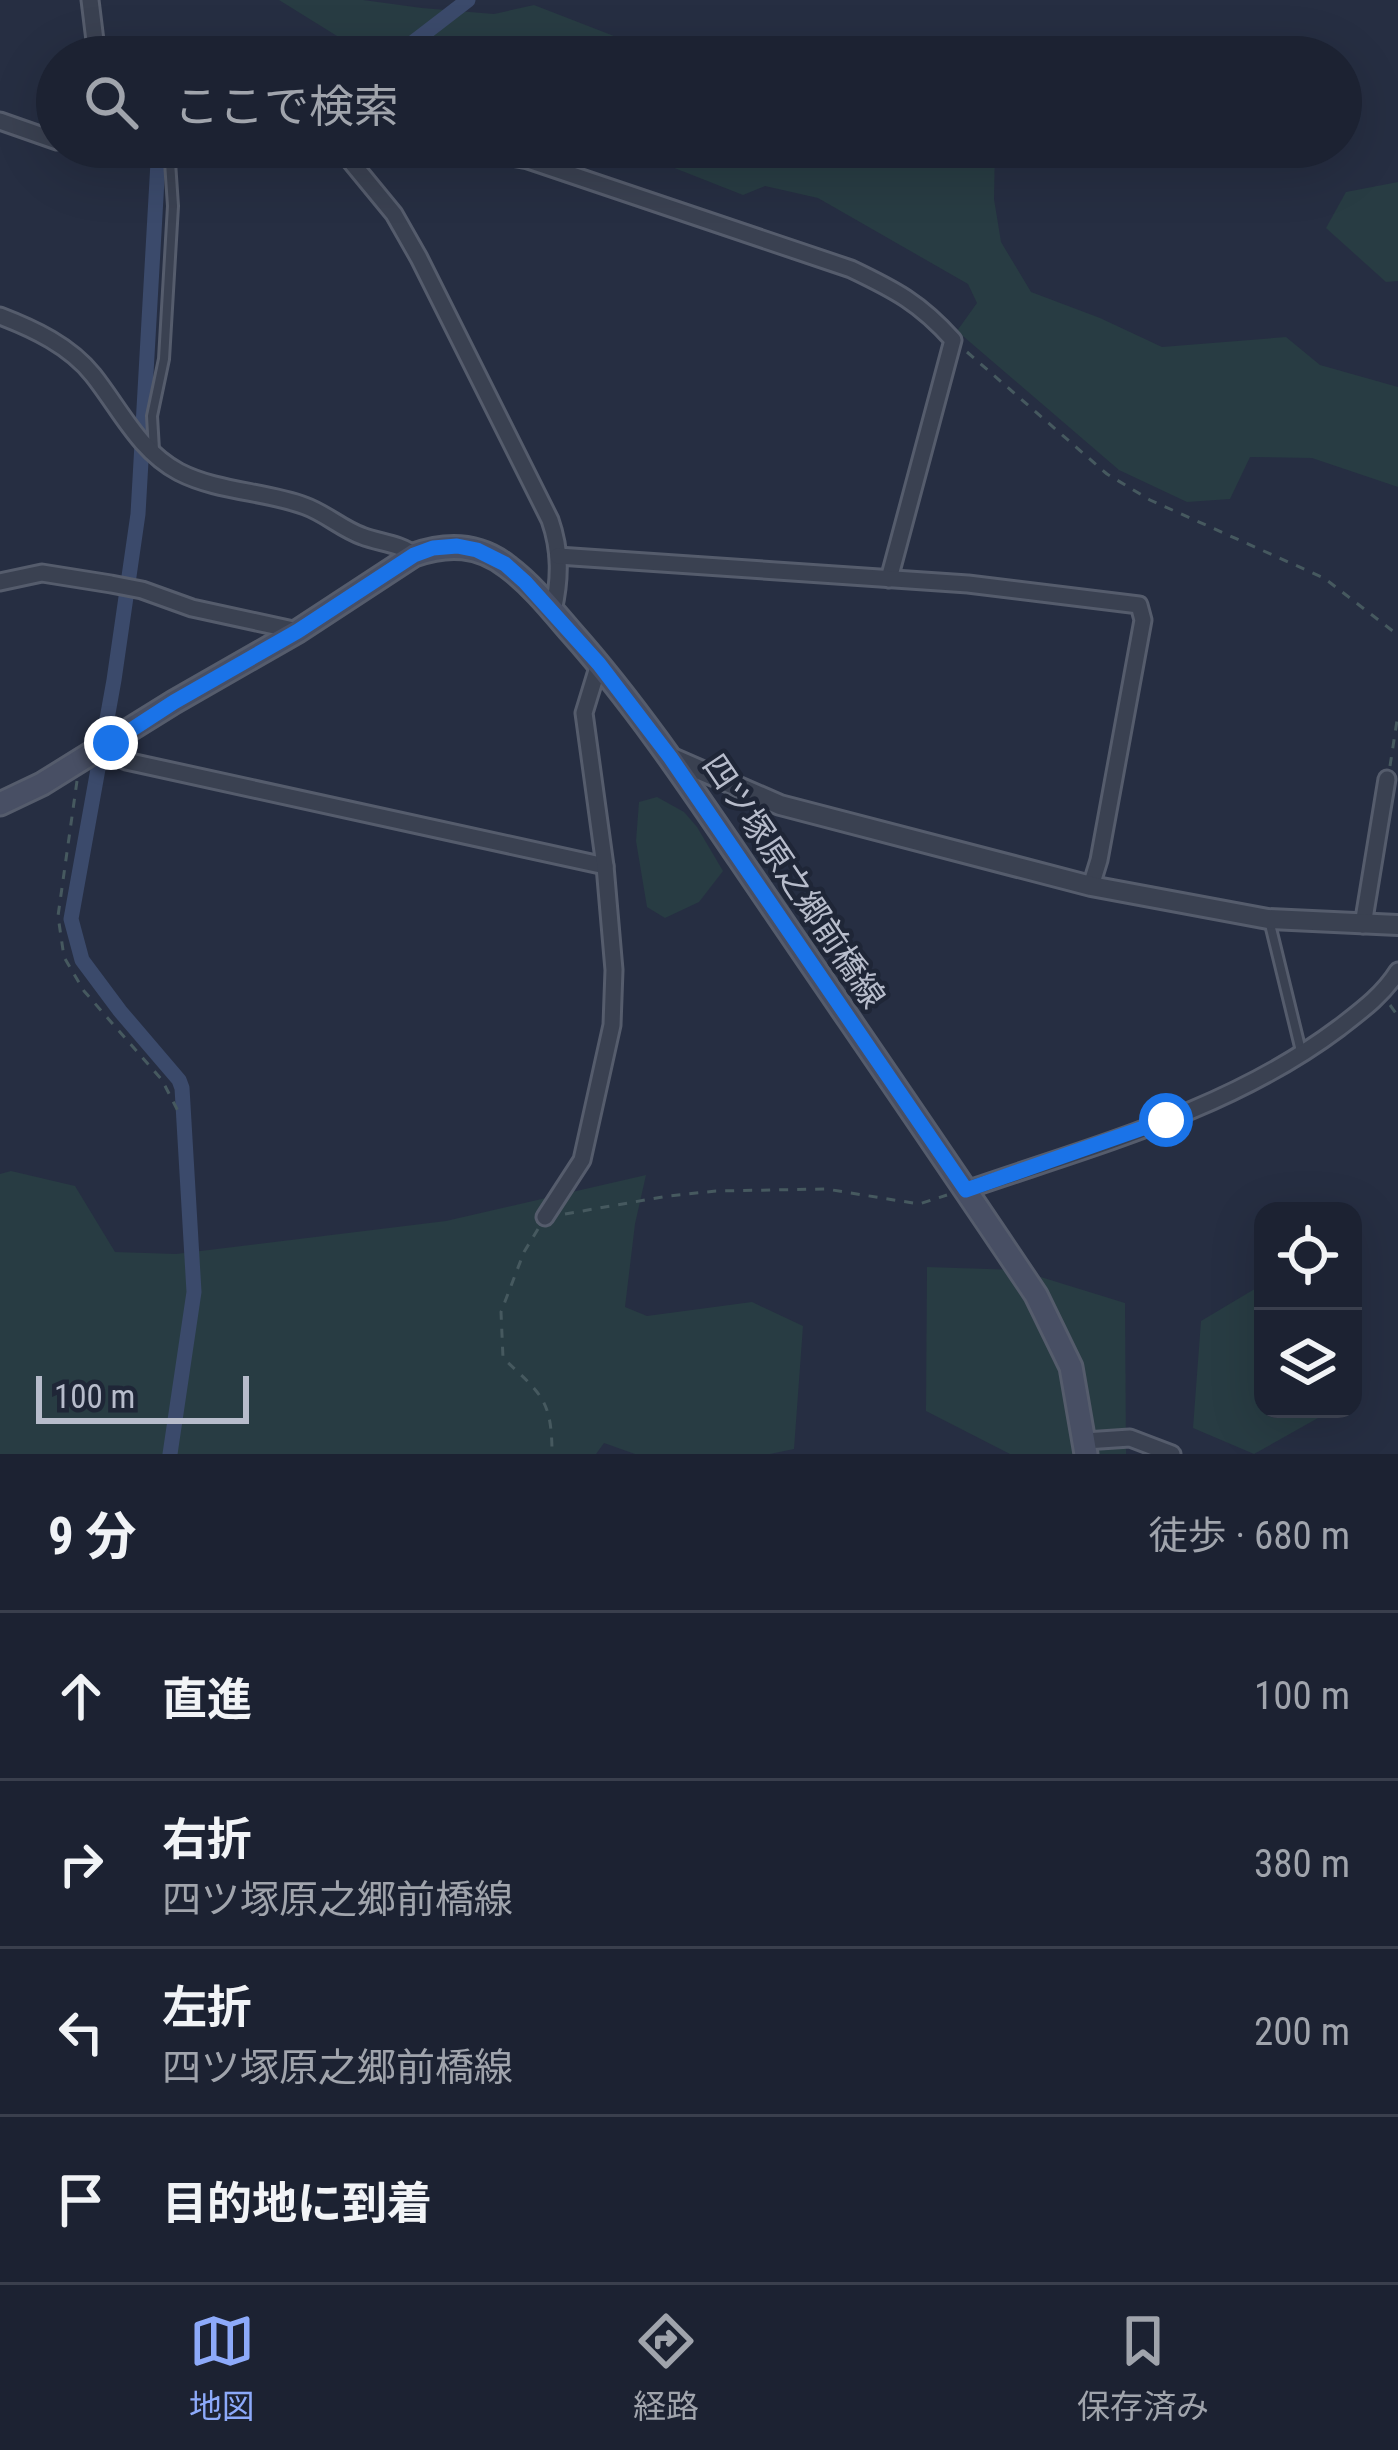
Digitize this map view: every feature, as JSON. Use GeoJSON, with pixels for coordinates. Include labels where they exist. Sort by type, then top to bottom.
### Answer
{"type":"FeatureCollection","features":[{"type":"Feature","properties":{"kind":"main road","name":"四ツ塚原之郷前橋線"},"geometry":{"type":"LineString","coordinates":[[0,804],[42,784],[298,631],[414,555],[457,546],[505,564],[599,664],[670,757],[1036,1294],[1071,1367],[1085,1448]]}},
{"type":"Feature","properties":{"kind":"street"},"geometry":{"type":"LineString","coordinates":[[90,0],[94,36]]}},
{"type":"Feature","properties":{"kind":"street"},"geometry":{"type":"LineString","coordinates":[[0,121],[36,134]]}},
{"type":"Feature","properties":{"kind":"street"},"geometry":{"type":"LineString","coordinates":[[356,168],[394,214],[419,258],[556,536],[559,582],[553,611]]}},
{"type":"Feature","properties":{"kind":"street"},"geometry":{"type":"LineString","coordinates":[[553,168],[851,269],[928,312],[953,340],[889,579]]}},
{"type":"Feature","properties":{"kind":"street"},"geometry":{"type":"LineString","coordinates":[[0,316],[59,344],[90,371],[131,430],[179,472],[306,506],[362,536],[414,555]]}},
{"type":"Feature","properties":{"kind":"street"},"geometry":{"type":"LineString","coordinates":[[558,556],[968,584],[1139,604],[1143,620],[1091,886]]}},
{"type":"Feature","properties":{"kind":"street"},"geometry":{"type":"LineString","coordinates":[[0,582],[42,573],[88,580],[298,631]]}},
{"type":"Feature","properties":{"kind":"street"},"geometry":{"type":"LineString","coordinates":[[545,1217],[582,1160],[612,1025],[614,970],[605,866],[584,713],[599,664]]}},
{"type":"Feature","properties":{"kind":"street"},"geometry":{"type":"LineString","coordinates":[[97,751],[605,866]]}},
{"type":"Feature","properties":{"kind":"street"},"geometry":{"type":"LineString","coordinates":[[670,757],[780,805],[1091,886],[1268,919],[1398,925]]}},
{"type":"Feature","properties":{"kind":"street"},"geometry":{"type":"LineString","coordinates":[[1363,925],[1387,779]]}},
{"type":"Feature","properties":{"kind":"street"},"geometry":{"type":"LineString","coordinates":[[966,1190],[1248,1086],[1302,1054],[1381,994],[1398,971]]}},
{"type":"Feature","properties":{"kind":"street"},"geometry":{"type":"LineString","coordinates":[[1085,1448],[1130,1438],[1172,1454]]}},
{"type":"Feature","properties":{"kind":"lane"},"geometry":{"type":"LineString","coordinates":[[154,453],[152,416],[164,359],[173,206],[170,168]]}},
{"type":"Feature","properties":{"kind":"lane"},"geometry":{"type":"LineString","coordinates":[[1268,919],[1302,1054]]}},
{"type":"Feature","properties":{"kind":"path"},"geometry":{"type":"LineString","coordinates":[[953,340],[1107,474],[1150,500],[1324,578],[1398,634]]}},
{"type":"Feature","properties":{"kind":"path"},"geometry":{"type":"LineString","coordinates":[[1387,779],[1398,715]]}},
{"type":"Feature","properties":{"kind":"path"},"geometry":{"type":"LineString","coordinates":[[97,751],[58,916],[64,957],[84,991],[162,1080],[178,1111]]}},
{"type":"Feature","properties":{"kind":"path"},"geometry":{"type":"LineString","coordinates":[[552,1454],[552,1425],[544,1398],[503,1358],[501,1312],[524,1252],[545,1217],[716,1191],[826,1189],[919,1204],[966,1190]]}},
{"type":"Feature","properties":{"kind":"shaded area"},"geometry":{"type":"Polygon","coordinates":[[[279,0],[363,0],[494,14],[534,5],[614,36],[337,36],[279,0]]]}},
{"type":"Feature","properties":{"kind":"shaded area"},"geometry":{"type":"Polygon","coordinates":[[[674,168],[995,168],[1001,242],[1031,292],[1162,347],[1286,337],[1320,365],[1398,387],[1398,487],[1312,458],[1250,457],[1230,499],[1187,502],[1119,470],[957,331],[977,303],[968,284],[818,198],[765,186],[743,195],[674,168]]]}},
{"type":"Feature","properties":{"kind":"shaded area"},"geometry":{"type":"Polygon","coordinates":[[[1398,182],[1398,281],[1386,282],[1326,228],[1346,192],[1398,182]]]}},
{"type":"Feature","properties":{"kind":"shaded area"},"geometry":{"type":"Polygon","coordinates":[[[657,797],[684,812],[723,871],[699,902],[665,918],[647,907],[636,841],[639,802],[657,797]]]}},
{"type":"Feature","properties":{"kind":"shaded area"},"geometry":{"type":"Polygon","coordinates":[[[11,1171],[75,1186],[115,1252],[176,1254],[446,1221],[646,1175],[625,1307],[647,1316],[752,1302],[803,1326],[794,1449],[770,1454],[635,1454],[604,1443],[596,1454],[0,1454],[0,1174],[11,1171]]]}},
{"type":"Feature","properties":{"kind":"shaded area"},"geometry":{"type":"Polygon","coordinates":[[[927,1267],[1018,1270],[1125,1303],[1126,1454],[1010,1454],[926,1411],[927,1267]]]}},
{"type":"Feature","properties":{"kind":"shaded area"},"geometry":{"type":"Polygon","coordinates":[[[1254,1289],[1254,1418],[1318,1418],[1254,1454],[1193,1428],[1201,1321],[1254,1289]]]}},
{"type":"Feature","properties":{"kind":"waterway"},"geometry":{"type":"LineString","coordinates":[[421,36],[468,0]]}},
{"type":"Feature","properties":{"kind":"waterway"},"geometry":{"type":"LineString","coordinates":[[158,168],[138,514],[71,919],[82,960],[182,1088],[194,1292],[170,1454]]}},
{"type":"Feature","properties":{"kind":"route"},"geometry":{"type":"LineString","coordinates":[[111,743],[414,555],[457,546],[477,550],[505,564],[525,582],[625,695],[966,1190],[1166,1120]]}}]}
